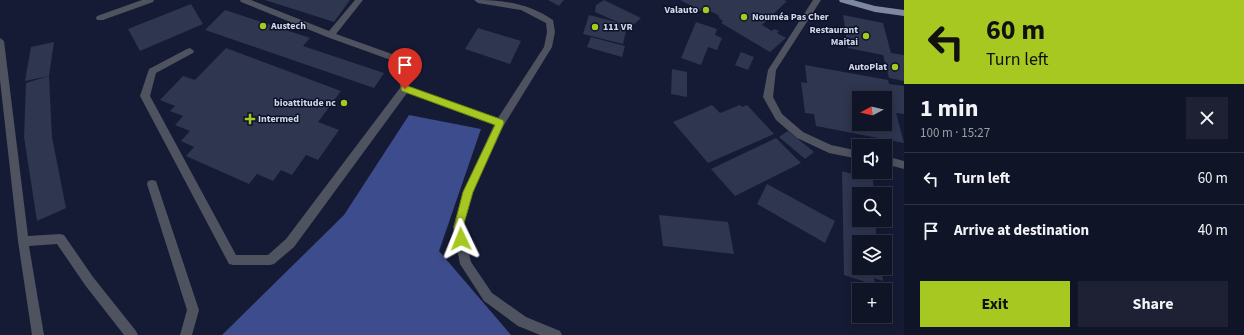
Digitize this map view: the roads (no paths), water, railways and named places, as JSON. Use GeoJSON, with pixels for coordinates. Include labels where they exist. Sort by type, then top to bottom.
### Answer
{"type":"FeatureCollection","features":[{"type":"Feature","properties":{"kind":"main road"},"geometry":{"type":"LineString","coordinates":[[843,0],[875,9],[904,13]]}},
{"type":"Feature","properties":{"kind":"street"},"geometry":{"type":"LineString","coordinates":[[100,18],[150,0]]}},
{"type":"Feature","properties":{"kind":"street"},"geometry":{"type":"LineString","coordinates":[[190,51],[152,71],[145,96],[233,260],[270,260],[290,243],[405,89],[403,61],[330,35],[244,0]]}},
{"type":"Feature","properties":{"kind":"street"},"geometry":{"type":"LineString","coordinates":[[330,35],[359,0]]}},
{"type":"Feature","properties":{"kind":"street"},"geometry":{"type":"LineString","coordinates":[[478,0],[521,6],[540,15],[550,22],[552,32],[548,47],[500,123],[468,192],[458,227],[466,264],[488,297],[522,322],[556,335]]}},
{"type":"Feature","properties":{"kind":"street"},"geometry":{"type":"LineString","coordinates":[[817,0],[772,70],[768,97],[779,117],[800,135],[829,149],[852,154]]}},
{"type":"Feature","properties":{"kind":"street"},"geometry":{"type":"LineString","coordinates":[[0,41],[23,241],[38,335]]}},
{"type":"Feature","properties":{"kind":"street"},"geometry":{"type":"LineString","coordinates":[[405,89],[500,123]]}},
{"type":"Feature","properties":{"kind":"street"},"geometry":{"type":"LineString","coordinates":[[892,162],[904,165]]}},
{"type":"Feature","properties":{"kind":"street"},"geometry":{"type":"LineString","coordinates":[[152,184],[193,310],[186,335]]}},
{"type":"Feature","properties":{"kind":"street"},"geometry":{"type":"LineString","coordinates":[[23,241],[60,238],[89,281],[132,335]]}},
{"type":"Feature","properties":{"kind":"place","name":"Valauto"},"geometry":{"type":"Point","coordinates":[706,10]}},
{"type":"Feature","properties":{"kind":"place","name":"Nouméa Pas Cher"},"geometry":{"type":"Point","coordinates":[744,17]}},
{"type":"Feature","properties":{"kind":"place","name":"Austech"},"geometry":{"type":"Point","coordinates":[263,26]}},
{"type":"Feature","properties":{"kind":"place","name":"111 VR"},"geometry":{"type":"Point","coordinates":[595,27]}},
{"type":"Feature","properties":{"kind":"place","name":"Restaurant Maitai"},"geometry":{"type":"Point","coordinates":[866,36]}},
{"type":"Feature","properties":{"kind":"place","name":"AutoPlat"},"geometry":{"type":"Point","coordinates":[895,67]}},
{"type":"Feature","properties":{"kind":"place","name":"bioattitude nc"},"geometry":{"type":"Point","coordinates":[344,103]}},
{"type":"Feature","properties":{"kind":"place","name":"Intermed"},"geometry":{"type":"Point","coordinates":[250,119]}}]}
